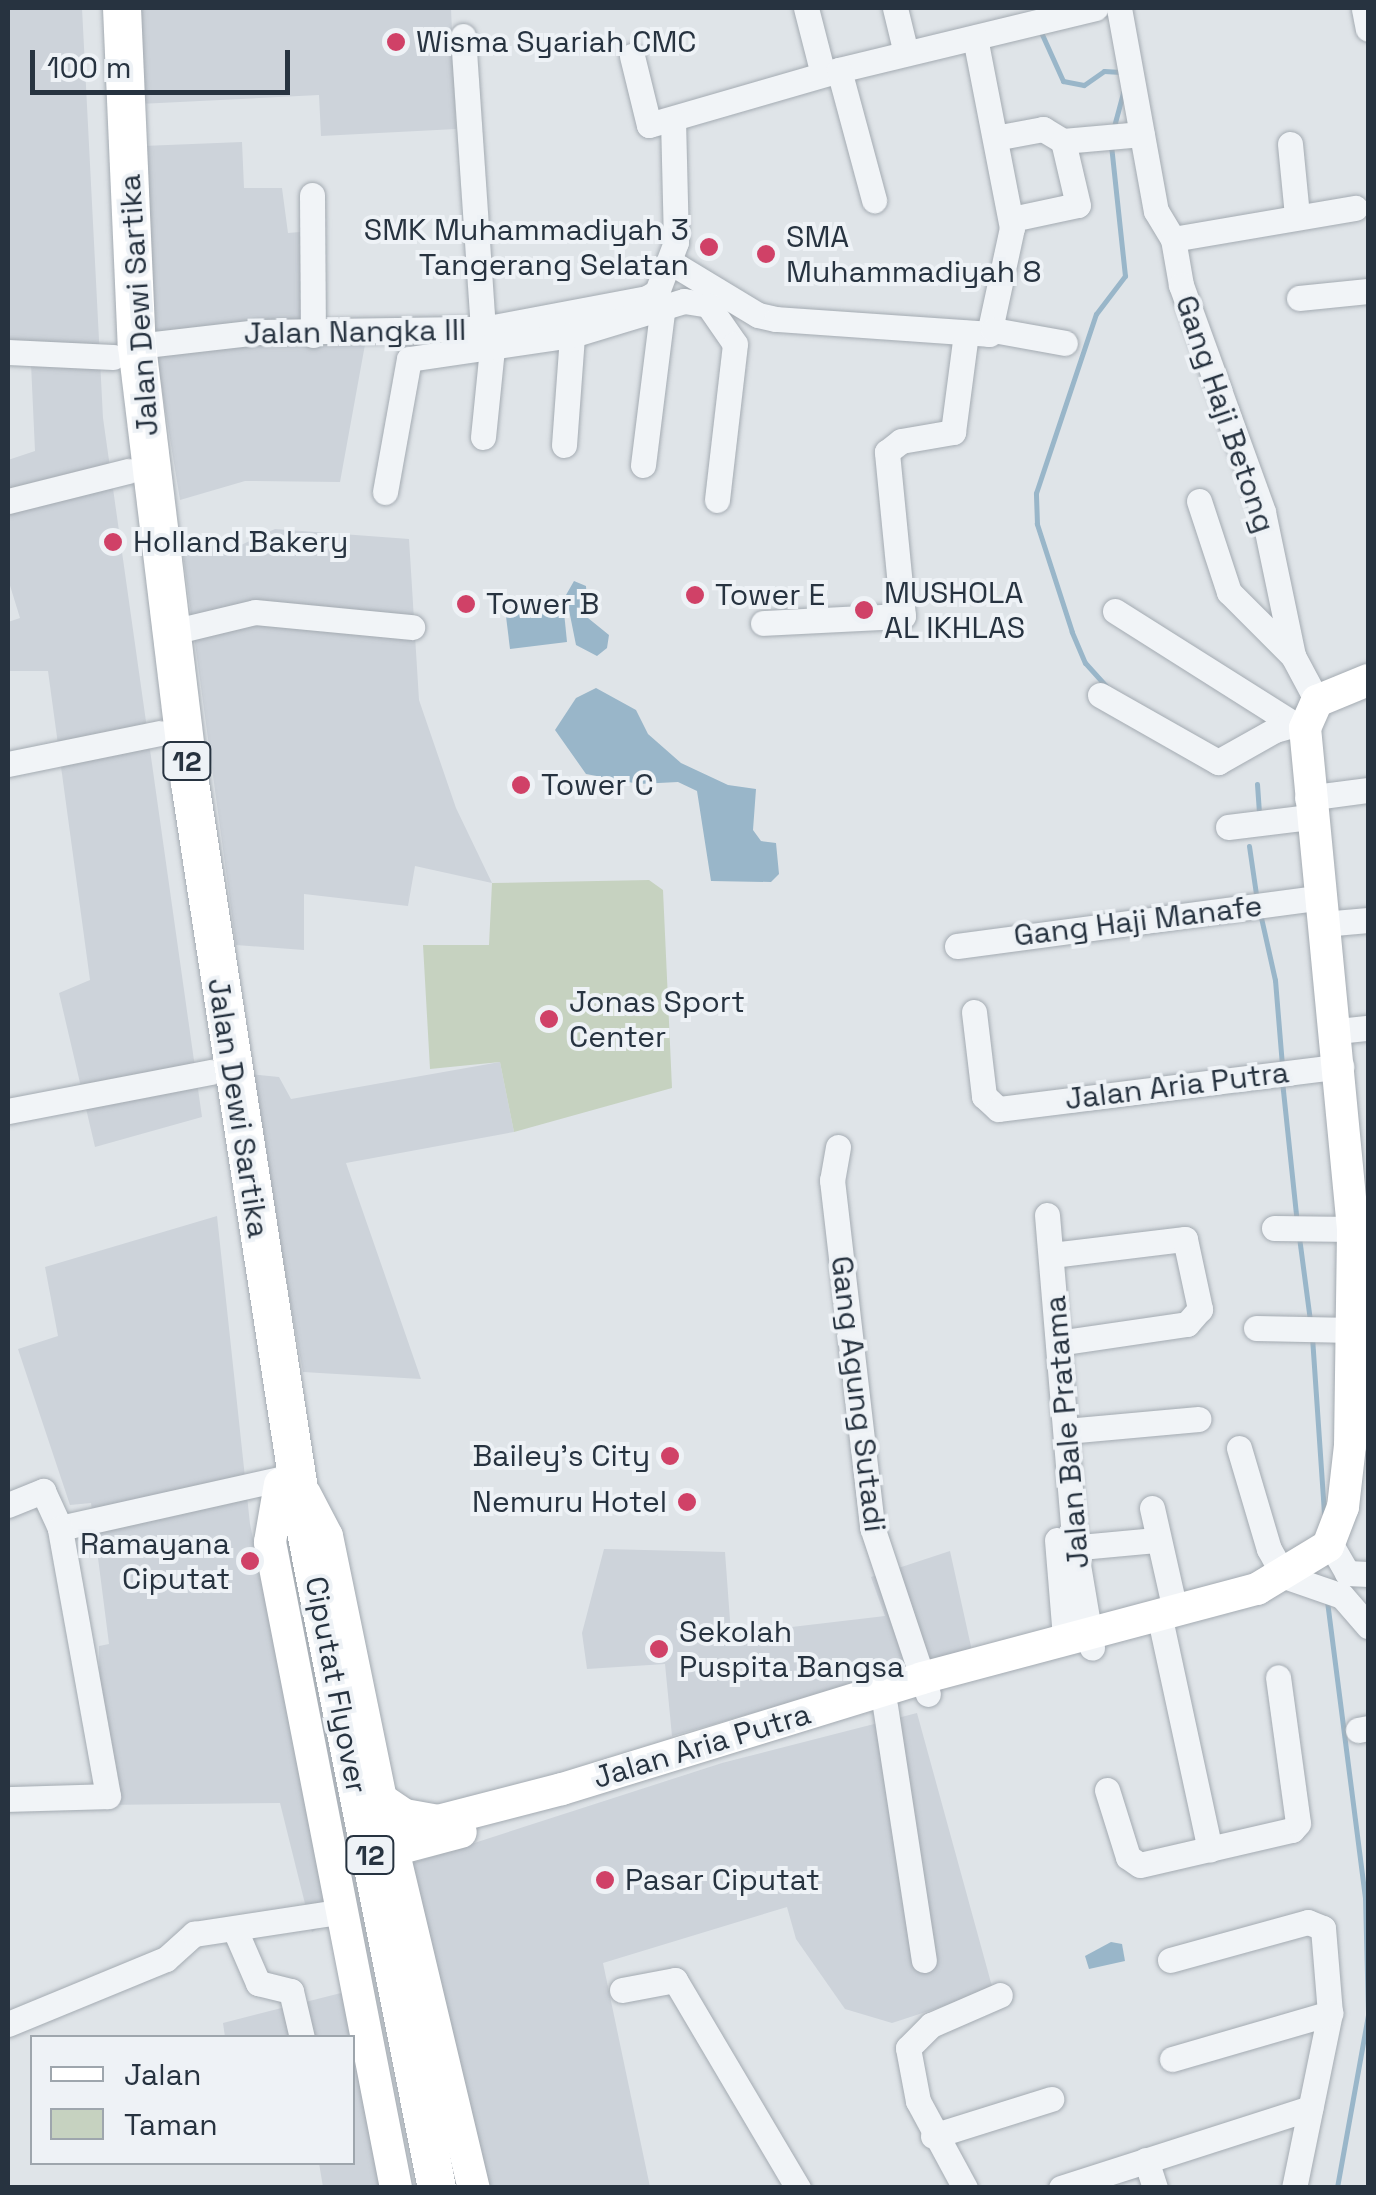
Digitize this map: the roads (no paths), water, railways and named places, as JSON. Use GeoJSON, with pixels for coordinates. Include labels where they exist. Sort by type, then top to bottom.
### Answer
{"type":"FeatureCollection","features":[{"type":"Feature","properties":{"kind":"highway","name":"Jalan Dewi Sartika"},"geometry":{"type":"LineString","coordinates":[[96,8],[127,363],[172,632],[178,784],[211,1072],[285,1480]]}},
{"type":"Feature","properties":{"kind":"highway","name":"Jalan Dewi Sartika"},"geometry":{"type":"LineString","coordinates":[[122,8],[128,471],[160,732],[178,784],[285,1480]]}},
{"type":"Feature","properties":{"kind":"highway","name":"Ciputat Flyover"},"geometry":{"type":"LineString","coordinates":[[285,1480],[437,2188]]}},
{"type":"Feature","properties":{"kind":"highway","name":"Ciputat Flyover"},"geometry":{"type":"LineString","coordinates":[[296,1525],[414,2188]]}},
{"type":"Feature","properties":{"kind":"main road"},"geometry":{"type":"LineString","coordinates":[[1325,1548],[1343,1507],[1360,1367],[1352,1330],[1353,1229],[1360,1180],[1340,1066],[1352,1029],[1321,911],[1308,808],[1305,715],[1368,680]]}},
{"type":"Feature","properties":{"kind":"main road","name":"Jalan Dewi Sartika"},"geometry":{"type":"LineString","coordinates":[[285,1480],[327,1536],[380,1799],[474,2188]]}},
{"type":"Feature","properties":{"kind":"main road","name":"Jalan Dewi Sartika"},"geometry":{"type":"LineString","coordinates":[[285,1480],[270,1542],[344,1911],[361,2059],[396,2188]]}},
{"type":"Feature","properties":{"kind":"main road","name":"Jalan Aria Putra"},"geometry":{"type":"LineString","coordinates":[[392,1850],[1082,1639],[1166,1617],[1222,1616],[1325,1548]]}},
{"type":"Feature","properties":{"kind":"main road","name":"Jalan Aria Putra"},"geometry":{"type":"LineString","coordinates":[[380,1799],[405,1815],[438,1821],[564,1797],[884,1706],[925,1686]]}},
{"type":"Feature","properties":{"kind":"street"},"geometry":{"type":"LineString","coordinates":[[806,8],[874,200]]}},
{"type":"Feature","properties":{"kind":"street"},"geometry":{"type":"LineString","coordinates":[[895,8],[906,52]]}},
{"type":"Feature","properties":{"kind":"street","name":"Gang Haji Betong"},"geometry":{"type":"LineString","coordinates":[[1118,8],[1118,136],[1173,239],[1181,284],[1262,512],[1305,715]]}},
{"type":"Feature","properties":{"kind":"street"},"geometry":{"type":"LineString","coordinates":[[632,56],[644,122],[673,120],[831,72],[1035,25],[1082,9]]}},
{"type":"Feature","properties":{"kind":"street"},"geometry":{"type":"LineString","coordinates":[[463,36],[488,338],[483,437]]}},
{"type":"Feature","properties":{"kind":"street"},"geometry":{"type":"LineString","coordinates":[[975,38],[1012,219],[993,330]]}},
{"type":"Feature","properties":{"kind":"street"},"geometry":{"type":"LineString","coordinates":[[673,120],[672,263],[776,320],[966,333],[993,330],[1064,343]]}},
{"type":"Feature","properties":{"kind":"street"},"geometry":{"type":"LineString","coordinates":[[995,138],[1043,129],[1062,141],[1118,136]]}},
{"type":"Feature","properties":{"kind":"street"},"geometry":{"type":"LineString","coordinates":[[1012,219],[1078,205],[1062,141]]}},
{"type":"Feature","properties":{"kind":"street"},"geometry":{"type":"LineString","coordinates":[[1290,144],[1297,215]]}},
{"type":"Feature","properties":{"kind":"street"},"geometry":{"type":"LineString","coordinates":[[312,195],[313,335]]}},
{"type":"Feature","properties":{"kind":"street"},"geometry":{"type":"LineString","coordinates":[[1173,239],[1355,208]]}},
{"type":"Feature","properties":{"kind":"street","name":"Jalan Nangka III"},"geometry":{"type":"LineString","coordinates":[[8,352],[127,363],[258,332],[488,338],[646,298],[672,263]]}},
{"type":"Feature","properties":{"kind":"street"},"geometry":{"type":"LineString","coordinates":[[1299,298],[1368,290]]}},
{"type":"Feature","properties":{"kind":"street"},"geometry":{"type":"LineString","coordinates":[[384,492],[410,358],[488,338],[572,335],[662,312],[684,301],[708,305],[735,344],[716,500]]}},
{"type":"Feature","properties":{"kind":"street"},"geometry":{"type":"LineString","coordinates":[[642,465],[662,312]]}},
{"type":"Feature","properties":{"kind":"street"},"geometry":{"type":"LineString","coordinates":[[763,624],[903,616],[887,452],[901,441],[953,432],[966,333]]}},
{"type":"Feature","properties":{"kind":"street"},"geometry":{"type":"LineString","coordinates":[[564,445],[572,335]]}},
{"type":"Feature","properties":{"kind":"street"},"geometry":{"type":"LineString","coordinates":[[8,502],[128,471]]}},
{"type":"Feature","properties":{"kind":"street"},"geometry":{"type":"LineString","coordinates":[[1199,501],[1229,592],[1293,656]]}},
{"type":"Feature","properties":{"kind":"street"},"geometry":{"type":"LineString","coordinates":[[172,632],[254,612],[412,627]]}},
{"type":"Feature","properties":{"kind":"street"},"geometry":{"type":"LineString","coordinates":[[1115,612],[1305,715]]}},
{"type":"Feature","properties":{"kind":"street"},"geometry":{"type":"LineString","coordinates":[[1100,695],[1218,762],[1305,715]]}},
{"type":"Feature","properties":{"kind":"street"},"geometry":{"type":"LineString","coordinates":[[8,764],[160,732]]}},
{"type":"Feature","properties":{"kind":"street"},"geometry":{"type":"LineString","coordinates":[[1228,827],[1368,790]]}},
{"type":"Feature","properties":{"kind":"street","name":"Gang Haji Manafe"},"geometry":{"type":"LineString","coordinates":[[956,946],[1321,911],[1368,920]]}},
{"type":"Feature","properties":{"kind":"street","name":"Jalan Aria Putra"},"geometry":{"type":"LineString","coordinates":[[974,1012],[984,1096],[998,1109],[1340,1066]]}},
{"type":"Feature","properties":{"kind":"street"},"geometry":{"type":"LineString","coordinates":[[8,1111],[211,1072]]}},
{"type":"Feature","properties":{"kind":"street","name":"Gang Agung Sutadi"},"geometry":{"type":"LineString","coordinates":[[838,1147],[832,1180],[872,1528],[925,1686]]}},
{"type":"Feature","properties":{"kind":"street","name":"Jalan Bale Pratama"},"geometry":{"type":"LineString","coordinates":[[1047,1215],[1082,1639]]}},
{"type":"Feature","properties":{"kind":"street"},"geometry":{"type":"LineString","coordinates":[[1274,1228],[1353,1229]]}},
{"type":"Feature","properties":{"kind":"street"},"geometry":{"type":"LineString","coordinates":[[1052,1255],[1185,1240],[1200,1309],[1187,1324],[1058,1343]]}},
{"type":"Feature","properties":{"kind":"street"},"geometry":{"type":"LineString","coordinates":[[1256,1328],[1352,1330]]}},
{"type":"Feature","properties":{"kind":"street"},"geometry":{"type":"LineString","coordinates":[[1066,1431],[1198,1418]]}},
{"type":"Feature","properties":{"kind":"street"},"geometry":{"type":"LineString","coordinates":[[1240,1448],[1269,1550],[1271,1582],[1342,1596],[1368,1628]]}},
{"type":"Feature","properties":{"kind":"street"},"geometry":{"type":"LineString","coordinates":[[60,1528],[285,1480]]}},
{"type":"Feature","properties":{"kind":"street"},"geometry":{"type":"LineString","coordinates":[[8,1504],[43,1491],[60,1528],[108,1796],[8,1799]]}},
{"type":"Feature","properties":{"kind":"street"},"geometry":{"type":"LineString","coordinates":[[1152,1508],[1166,1617],[1210,1850]]}},
{"type":"Feature","properties":{"kind":"street"},"geometry":{"type":"LineString","coordinates":[[1056,1540],[1082,1639]]}},
{"type":"Feature","properties":{"kind":"street"},"geometry":{"type":"LineString","coordinates":[[1091,1546],[1156,1540]]}},
{"type":"Feature","properties":{"kind":"street"},"geometry":{"type":"LineString","coordinates":[[1325,1548],[1347,1574],[1368,1574]]}},
{"type":"Feature","properties":{"kind":"street"},"geometry":{"type":"LineString","coordinates":[[1107,1790],[1136,1864],[1210,1850],[1296,1827],[1278,1677]]}},
{"type":"Feature","properties":{"kind":"street"},"geometry":{"type":"LineString","coordinates":[[884,1706],[924,1960]]}},
{"type":"Feature","properties":{"kind":"street"},"geometry":{"type":"LineString","coordinates":[[8,2024],[166,1960],[194,1934],[344,1911]]}},
{"type":"Feature","properties":{"kind":"street"},"geometry":{"type":"LineString","coordinates":[[1170,1960],[1316,1922],[1324,1934],[1330,2013],[1294,2188]]}},
{"type":"Feature","properties":{"kind":"street"},"geometry":{"type":"LineString","coordinates":[[235,1930],[258,1984],[290,1991],[301,2035]]}},
{"type":"Feature","properties":{"kind":"street"},"geometry":{"type":"LineString","coordinates":[[622,1990],[674,1980],[798,2188]]}},
{"type":"Feature","properties":{"kind":"street"},"geometry":{"type":"LineString","coordinates":[[964,2188],[933,2136],[908,2048],[931,2025],[1000,1995]]}},
{"type":"Feature","properties":{"kind":"street"},"geometry":{"type":"LineString","coordinates":[[1172,2059],[1330,2013]]}},
{"type":"Feature","properties":{"kind":"street"},"geometry":{"type":"LineString","coordinates":[[933,2136],[1051,2099]]}},
{"type":"Feature","properties":{"kind":"street"},"geometry":{"type":"LineString","coordinates":[[1060,2188],[1310,2108]]}},
{"type":"Feature","properties":{"kind":"street"},"geometry":{"type":"LineString","coordinates":[[1146,2160],[1155,2188]]}},
{"type":"Feature","properties":{"kind":"water"},"geometry":{"type":"Polygon","coordinates":[[[574,581],[586,586],[588,618],[609,635],[607,648],[597,656],[576,645],[566,595],[574,581]]]}},
{"type":"Feature","properties":{"kind":"water"},"geometry":{"type":"Polygon","coordinates":[[[563,602],[567,642],[510,649],[505,608],[563,602]]]}},
{"type":"Feature","properties":{"kind":"water"},"geometry":{"type":"Polygon","coordinates":[[[596,688],[636,710],[648,734],[681,763],[728,785],[756,789],[753,830],[761,841],[776,843],[779,874],[771,882],[711,881],[697,791],[678,782],[639,784],[586,774],[555,730],[576,698],[596,688]]]}},
{"type":"Feature","properties":{"kind":"water"},"geometry":{"type":"Polygon","coordinates":[[[1111,1942],[1122,1944],[1125,1961],[1089,1969],[1085,1956],[1111,1942]]]}},
{"type":"Feature","properties":{"kind":"waterway"},"geometry":{"type":"LineString","coordinates":[[1040,30],[1063,81],[1084,85],[1104,71],[1121,72]]}},
{"type":"Feature","properties":{"kind":"waterway"},"geometry":{"type":"LineString","coordinates":[[1113,130],[1123,92]]}},
{"type":"Feature","properties":{"kind":"waterway"},"geometry":{"type":"LineString","coordinates":[[1106,686],[1085,663],[1072,632],[1037,524],[1036,493],[1096,314],[1125,276],[1111,145]]}},
{"type":"Feature","properties":{"kind":"waterway"},"geometry":{"type":"LineString","coordinates":[[1257,784],[1259,815]]}},
{"type":"Feature","properties":{"kind":"waterway"},"geometry":{"type":"LineString","coordinates":[[1249,846],[1256,894]]}},
{"type":"Feature","properties":{"kind":"waterway"},"geometry":{"type":"LineString","coordinates":[[1260,913],[1275,980],[1282,1065]]}},
{"type":"Feature","properties":{"kind":"waterway"},"geometry":{"type":"LineString","coordinates":[[1282,1081],[1296,1215]]}},
{"type":"Feature","properties":{"kind":"waterway"},"geometry":{"type":"LineString","coordinates":[[1299,1237],[1310,1320]]}},
{"type":"Feature","properties":{"kind":"waterway"},"geometry":{"type":"LineString","coordinates":[[1312,1337],[1324,1513]]}},
{"type":"Feature","properties":{"kind":"waterway"},"geometry":{"type":"LineString","coordinates":[[1327,1601],[1365,1898],[1368,2015],[1337,2188]]}},
{"type":"Feature","properties":{"kind":"place","name":"Wisma Syariah CMC"},"geometry":{"type":"Point","coordinates":[396,42]}},
{"type":"Feature","properties":{"kind":"place","name":"SMK Muhammadiyah 3 Tangerang Selatan"},"geometry":{"type":"Point","coordinates":[709,247]}},
{"type":"Feature","properties":{"kind":"place","name":"SMA Muhammadiyah 8"},"geometry":{"type":"Point","coordinates":[766,254]}},
{"type":"Feature","properties":{"kind":"place","name":"Holland Bakery"},"geometry":{"type":"Point","coordinates":[113,542]}},
{"type":"Feature","properties":{"kind":"place","name":"Tower E"},"geometry":{"type":"Point","coordinates":[695,595]}},
{"type":"Feature","properties":{"kind":"place","name":"Tower B"},"geometry":{"type":"Point","coordinates":[466,604]}},
{"type":"Feature","properties":{"kind":"place","name":"MUSHOLA AL IKHLAS"},"geometry":{"type":"Point","coordinates":[864,610]}},
{"type":"Feature","properties":{"kind":"place","name":"Tower C"},"geometry":{"type":"Point","coordinates":[521,785]}},
{"type":"Feature","properties":{"kind":"place","name":"Jonas Sport Center"},"geometry":{"type":"Point","coordinates":[549,1019]}},
{"type":"Feature","properties":{"kind":"place","name":"Bailey's City"},"geometry":{"type":"Point","coordinates":[670,1456]}},
{"type":"Feature","properties":{"kind":"place","name":"Nemuru Hotel"},"geometry":{"type":"Point","coordinates":[687,1502]}},
{"type":"Feature","properties":{"kind":"place","name":"Ramayana Ciputat"},"geometry":{"type":"Point","coordinates":[250,1561]}},
{"type":"Feature","properties":{"kind":"place","name":"Sekolah Puspita Bangsa"},"geometry":{"type":"Point","coordinates":[659,1649]}},
{"type":"Feature","properties":{"kind":"place","name":"Pasar Ciputat"},"geometry":{"type":"Point","coordinates":[605,1880]}}]}
